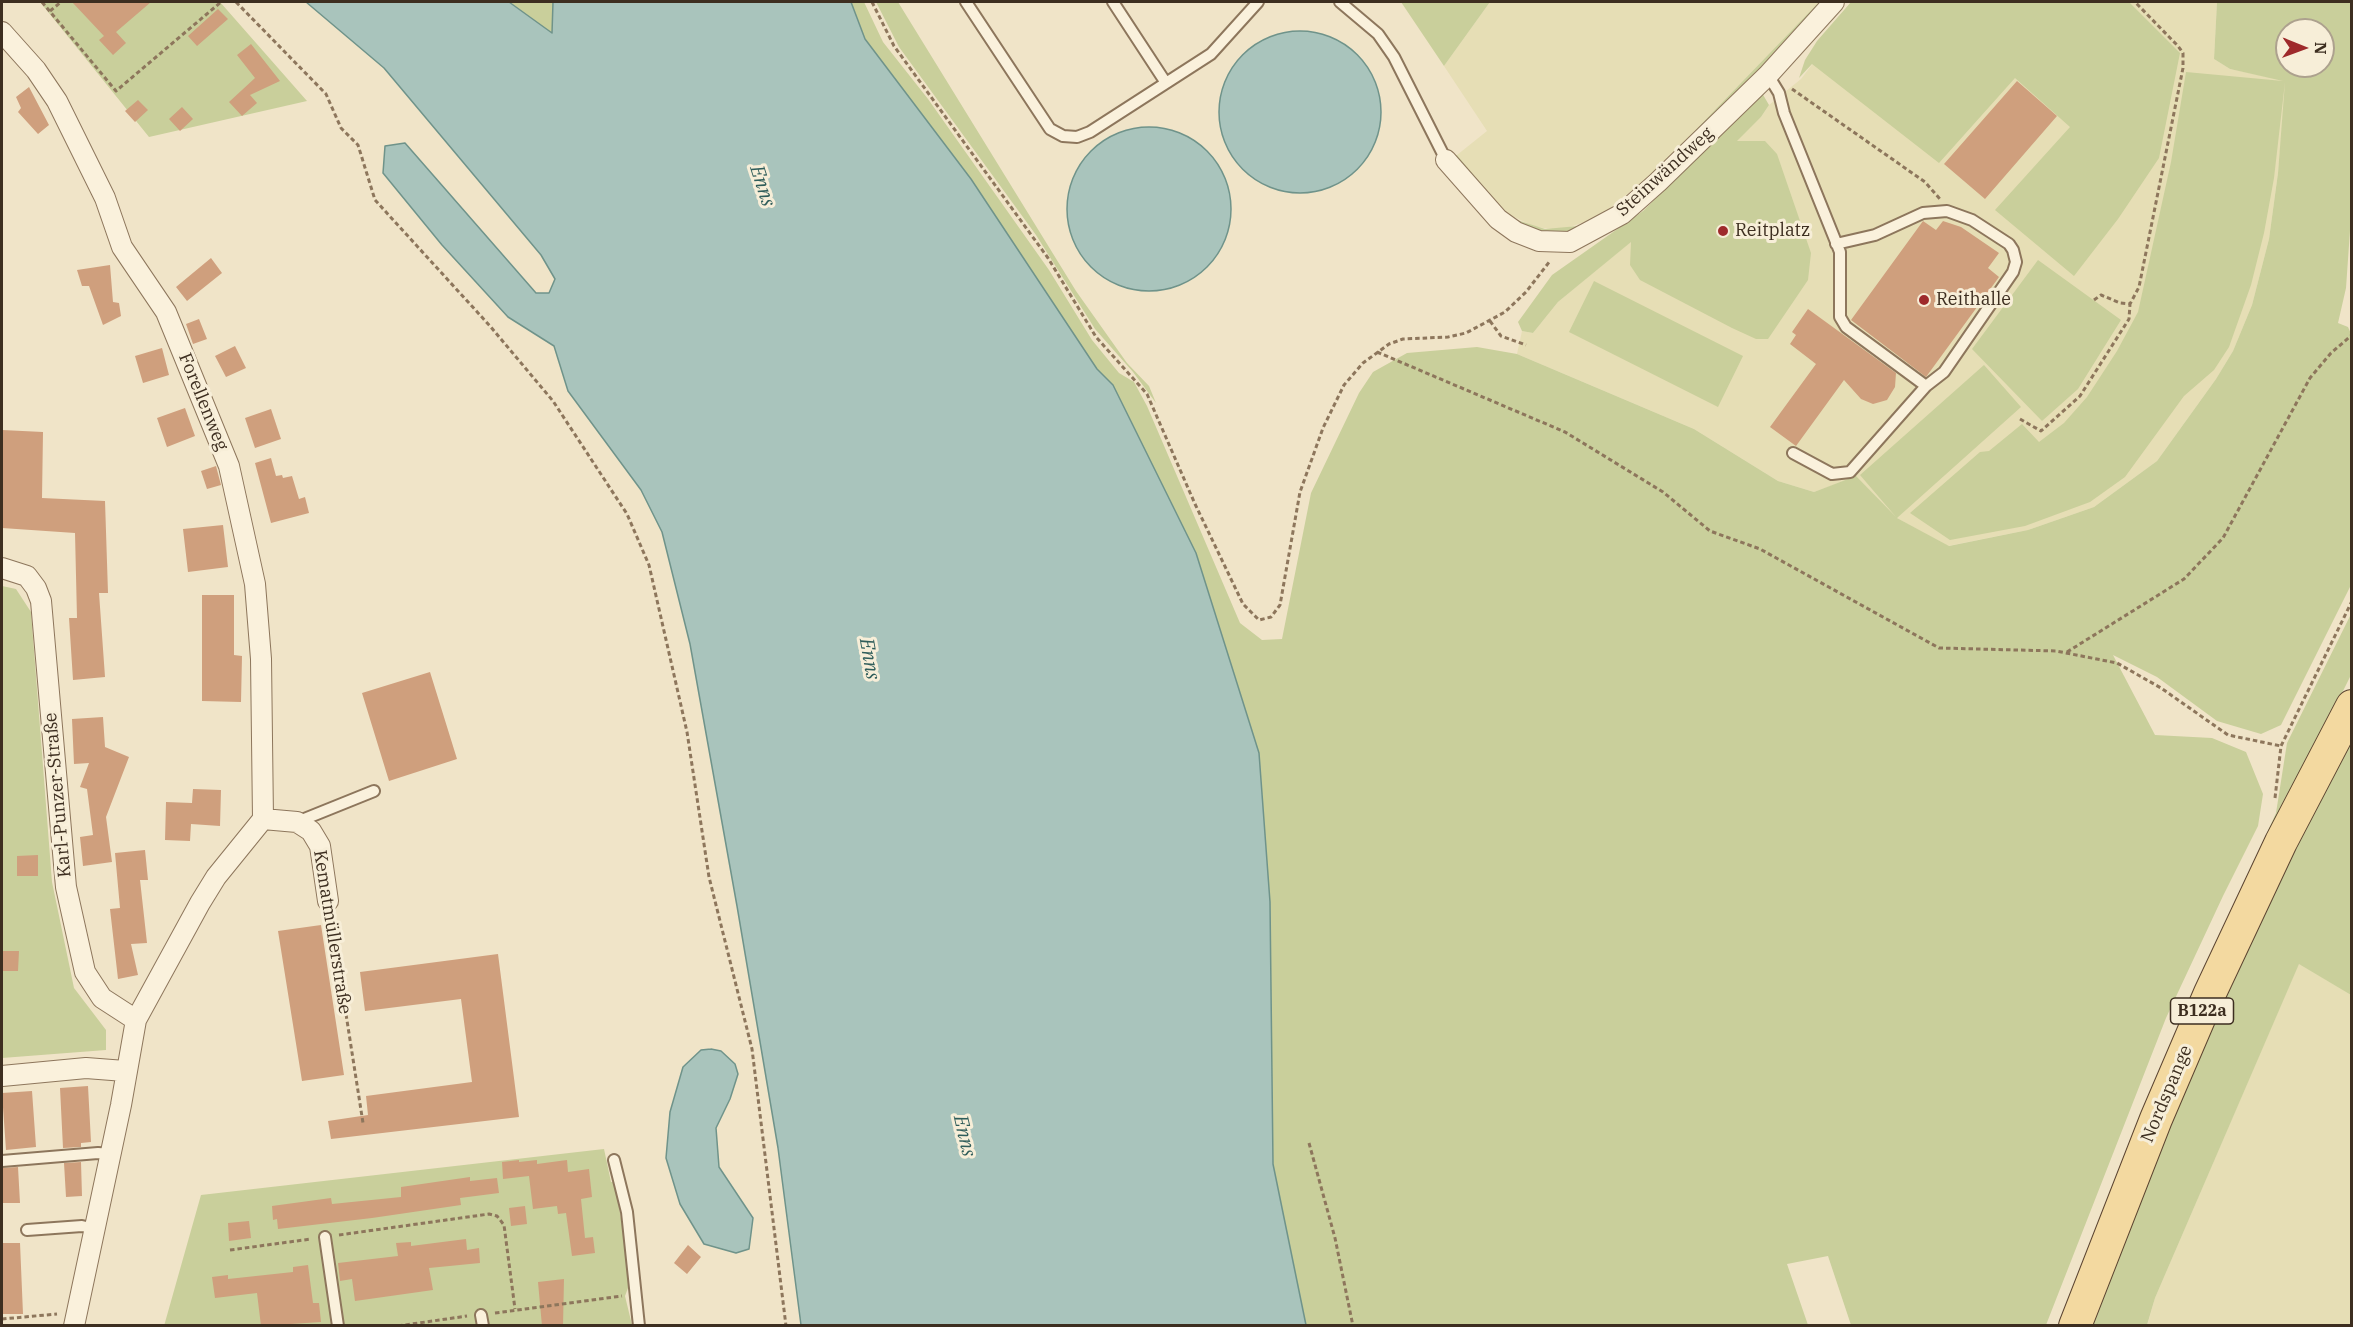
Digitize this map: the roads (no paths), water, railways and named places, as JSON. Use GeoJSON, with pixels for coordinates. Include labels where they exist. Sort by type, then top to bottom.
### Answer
{"type":"FeatureCollection","features":[{"type":"Feature","properties":{"kind":"main road","name":"Nordspange"},"geometry":{"type":"LineString","coordinates":[[2075,1326],[2152,1129],[2210,993],[2280,842],[2352,706]]}},
{"type":"Feature","properties":{"kind":"street","name":"Steinwändweg"},"geometry":{"type":"LineString","coordinates":[[1446,160],[1498,219],[1516,232],[1539,241],[1554,243],[1570,242],[1588,235],[1622,214],[1771,79],[1834,2]]}},
{"type":"Feature","properties":{"kind":"street","name":"Forellenweg"},"geometry":{"type":"LineString","coordinates":[[2,32],[36,70],[57,101],[105,198],[124,252],[166,312],[229,466],[255,584],[261,659],[263,819]]}},
{"type":"Feature","properties":{"kind":"street","name":"Karl-Punzer-Straße"},"geometry":{"type":"LineString","coordinates":[[2,568],[27,576],[36,588],[41,601],[66,887],[85,972],[102,998],[136,1020]]}},
{"type":"Feature","properties":{"kind":"street"},"geometry":{"type":"LineString","coordinates":[[75,1319],[111,1154],[136,1020],[216,877],[263,819],[297,822]]}},
{"type":"Feature","properties":{"kind":"street","name":"Kematmüllerstraße"},"geometry":{"type":"LineString","coordinates":[[297,822],[311,831],[320,846],[328,901]]}},
{"type":"Feature","properties":{"kind":"street"},"geometry":{"type":"LineString","coordinates":[[2,1076],[86,1068],[125,1071]]}},
{"type":"Feature","properties":{"kind":"lane"},"geometry":{"type":"LineString","coordinates":[[966,2],[1050,129],[1063,136],[1077,137],[1090,132],[1211,54],[1258,2]]}},
{"type":"Feature","properties":{"kind":"lane"},"geometry":{"type":"LineString","coordinates":[[1113,2],[1166,83]]}},
{"type":"Feature","properties":{"kind":"lane"},"geometry":{"type":"LineString","coordinates":[[1340,2],[1378,34],[1395,57],[1446,160]]}},
{"type":"Feature","properties":{"kind":"lane"},"geometry":{"type":"LineString","coordinates":[[1771,79],[1836,244],[1841,270],[1840,317],[1846,327],[1926,386]]}},
{"type":"Feature","properties":{"kind":"lane"},"geometry":{"type":"LineString","coordinates":[[1793,453],[1832,474],[1850,472],[1926,386],[1944,372],[2013,272],[2016,262],[2009,244],[1955,212],[1923,213],[1875,235],[1836,244]]}},
{"type":"Feature","properties":{"kind":"lane"},"geometry":{"type":"LineString","coordinates":[[297,822],[374,791]]}},
{"type":"Feature","properties":{"kind":"lane"},"geometry":{"type":"LineString","coordinates":[[2,1161],[98,1153],[111,1154]]}},
{"type":"Feature","properties":{"kind":"lane"},"geometry":{"type":"LineString","coordinates":[[614,1160],[627,1212],[639,1326]]}},
{"type":"Feature","properties":{"kind":"lane"},"geometry":{"type":"LineString","coordinates":[[27,1230],[82,1226],[95,1228]]}},
{"type":"Feature","properties":{"kind":"lane"},"geometry":{"type":"LineString","coordinates":[[325,1237],[338,1326]]}},
{"type":"Feature","properties":{"kind":"water","name":"Enns"},"geometry":{"type":"Polygon","coordinates":[[[306,2],[509,2],[552,33],[553,2],[851,2],[865,39],[971,179],[1097,369],[1113,385],[1196,553],[1259,753],[1270,902],[1273,1164],[1306,1325],[801,1325],[778,1148],[737,906],[690,644],[662,532],[641,490],[568,391],[554,346],[508,317],[442,245],[383,173],[385,146],[405,143],[536,293],[549,293],[555,279],[541,255],[384,68],[306,2]]]}},
{"type":"Feature","properties":{"kind":"water"},"geometry":{"type":"Polygon","coordinates":[[[1300,31],[1316,32],[1331,37],[1358,54],[1375,81],[1380,96],[1380,128],[1375,143],[1358,170],[1331,187],[1316,192],[1300,193],[1284,192],[1269,187],[1242,170],[1225,143],[1220,128],[1219,112],[1220,96],[1225,81],[1242,54],[1269,37],[1284,32],[1300,31]]]}},
{"type":"Feature","properties":{"kind":"water"},"geometry":{"type":"Polygon","coordinates":[[[1149,127],[1180,134],[1207,151],[1224,178],[1231,209],[1224,240],[1207,267],[1180,284],[1149,291],[1118,284],[1091,267],[1074,240],[1067,209],[1074,178],[1091,151],[1118,134],[1149,127]]]}},
{"type":"Feature","properties":{"kind":"water"},"geometry":{"type":"Polygon","coordinates":[[[701,1050],[721,1051],[735,1064],[738,1074],[730,1099],[716,1128],[719,1167],[753,1218],[749,1249],[736,1253],[704,1244],[680,1204],[666,1158],[670,1112],[683,1067],[701,1050]]]}},
{"type":"Feature","properties":{"kind":"place","name":"Reitplatz"},"geometry":{"type":"Point","coordinates":[1723,231]}},
{"type":"Feature","properties":{"kind":"place","name":"Reithalle"},"geometry":{"type":"Point","coordinates":[1924,300]}}]}
